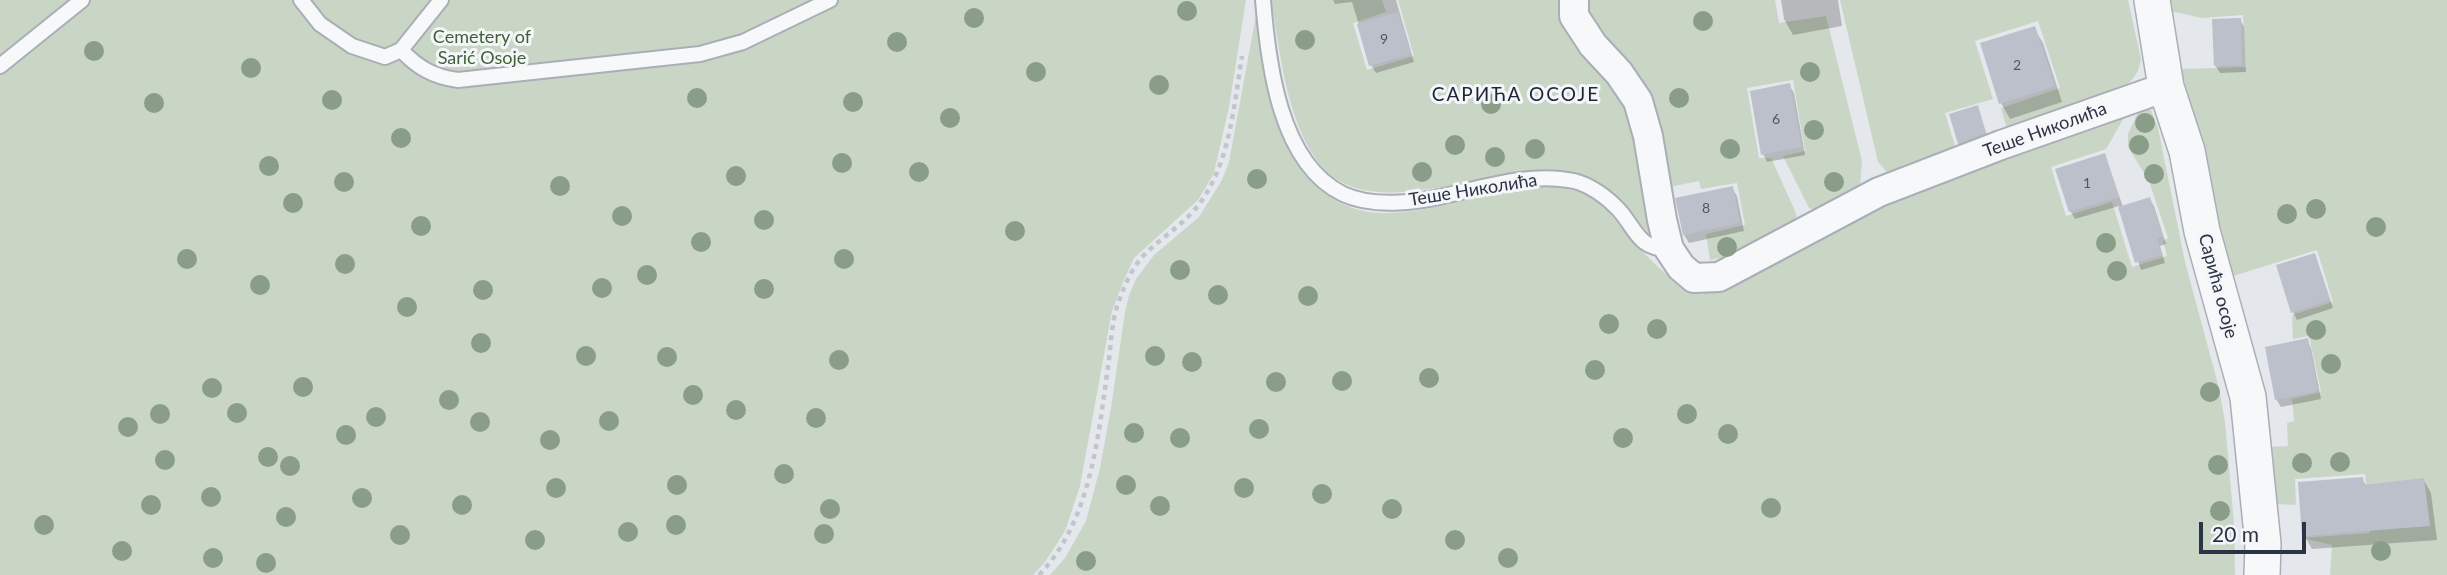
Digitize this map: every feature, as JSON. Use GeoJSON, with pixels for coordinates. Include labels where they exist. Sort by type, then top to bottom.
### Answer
{"type":"FeatureCollection","features":[{"type":"Feature","properties":{"kind":"street","name":"Теше Николића"},"geometry":{"type":"LineString","coordinates":[[1574,0],[1574,16],[1593,45],[1619,74],[1638,101],[1648,136],[1669,249],[1681,267],[1694,278],[1719,277],[1879,192],[2001,145],[2166,87]]}},
{"type":"Feature","properties":{"kind":"street","name":"Сарића осоје"},"geometry":{"type":"LineString","coordinates":[[2152,0],[2166,87],[2187,151],[2202,231],[2248,397],[2263,544],[2262,575]]}},
{"type":"Feature","properties":{"kind":"lane"},"geometry":{"type":"LineString","coordinates":[[0,66],[82,0]]}},
{"type":"Feature","properties":{"kind":"lane"},"geometry":{"type":"LineString","coordinates":[[301,0],[320,24],[352,47],[385,57],[401,50],[441,0]]}},
{"type":"Feature","properties":{"kind":"lane"},"geometry":{"type":"LineString","coordinates":[[401,50],[415,65],[438,78],[458,80],[700,54],[743,42],[830,0]]}},
{"type":"Feature","properties":{"kind":"lane","name":"Теше Николића"},"geometry":{"type":"LineString","coordinates":[[1263,0],[1269,58],[1282,111],[1309,166],[1330,186],[1359,199],[1398,202],[1447,195],[1506,181],[1573,181],[1602,195],[1617,207],[1641,240],[1660,249],[1669,249]]}},
{"type":"Feature","properties":{"kind":"path"},"geometry":{"type":"LineString","coordinates":[[1039,575],[1051,563],[1072,529],[1087,488],[1103,405],[1117,307],[1130,275],[1142,257],[1184,223],[1201,202],[1217,175],[1243,55]]}},
{"type":"Feature","properties":{"kind":"green space","name":"Cemetery of Sarić Osoje"},"geometry":{"type":"Polygon","coordinates":[[[0,0],[1246,0],[1229,107],[1214,173],[1198,200],[1134,258],[1123,282],[1112,311],[1080,486],[1065,531],[1033,575],[0,575],[0,0]]]}},
{"type":"Feature","properties":{"kind":"green space"},"geometry":{"type":"Polygon","coordinates":[[[1271,0],[1382,0],[1386,12],[1353,23],[1367,70],[1414,56],[1398,0],[1564,0],[1632,110],[1659,238],[1650,240],[1625,212],[1556,172],[1509,174],[1420,190],[1390,192],[1363,190],[1338,180],[1318,162],[1298,126],[1281,62],[1271,0]]]}},
{"type":"Feature","properties":{"kind":"green space"},"geometry":{"type":"Polygon","coordinates":[[[1584,0],[1775,0],[1779,23],[1826,16],[1862,161],[1860,186],[1821,212],[1809,208],[1783,156],[1805,151],[1793,80],[1747,88],[1759,158],[1771,158],[1796,213],[1796,222],[1733,255],[1710,260],[1706,234],[1745,225],[1737,183],[1701,189],[1699,181],[1669,187],[1586,10],[1584,0]]]}},
{"type":"Feature","properties":{"kind":"green space"},"geometry":{"type":"Polygon","coordinates":[[[1840,0],[2128,0],[2141,59],[2139,69],[2120,89],[2007,129],[2001,108],[2060,88],[2038,21],[1975,41],[1993,99],[1945,113],[1955,146],[1991,136],[1891,174],[1878,162],[1840,0]]]}},
{"type":"Feature","properties":{"kind":"green space"},"geometry":{"type":"Polygon","coordinates":[[[2169,0],[2447,0],[2447,575],[2330,575],[2332,545],[2302,538],[2370,533],[2365,474],[2295,479],[2296,505],[2276,504],[2270,447],[2288,446],[2287,423],[2294,421],[2292,399],[2321,392],[2309,336],[2293,339],[2292,315],[2333,302],[2317,250],[2233,276],[2216,215],[2204,151],[2181,69],[2246,67],[2243,15],[2202,18],[2171,11],[2169,0]]]}},
{"type":"Feature","properties":{"kind":"green space"},"geometry":{"type":"Polygon","coordinates":[[[1256,15],[1264,72],[1280,130],[1293,157],[1310,180],[1331,198],[1359,210],[1396,213],[1518,189],[1565,188],[1587,195],[1601,205],[1646,256],[1679,283],[2129,109],[2106,149],[2051,167],[2066,216],[2112,202],[2132,267],[2167,256],[2163,241],[2168,238],[2149,181],[2128,147],[2128,134],[2139,110],[2147,107],[2151,110],[2158,128],[2185,262],[2219,388],[2225,422],[2234,524],[2235,575],[1050,575],[1065,558],[1086,521],[1100,468],[1129,295],[1136,279],[1154,255],[1199,217],[1222,180],[1229,162],[1256,15]]]}},
{"type":"Feature","properties":{"kind":"building"},"geometry":{"type":"Polygon","coordinates":[[[1398,12],[1411,54],[1369,66],[1357,24],[1398,12]]]}},
{"type":"Feature","properties":{"kind":"building"},"geometry":{"type":"Polygon","coordinates":[[[2241,18],[2242,65],[2214,66],[2212,19],[2241,18]]]}},
{"type":"Feature","properties":{"kind":"building"},"geometry":{"type":"Polygon","coordinates":[[[2035,26],[2055,86],[1999,104],[1980,43],[2035,26]]]}},
{"type":"Feature","properties":{"kind":"building"},"geometry":{"type":"Polygon","coordinates":[[[1790,83],[1802,147],[1761,155],[1750,91],[1790,83]]]}},
{"type":"Feature","properties":{"kind":"building"},"geometry":{"type":"Polygon","coordinates":[[[1978,105],[1986,133],[1958,144],[1949,114],[1978,105]]]}},
{"type":"Feature","properties":{"kind":"building"},"geometry":{"type":"Polygon","coordinates":[[[2105,153],[2119,197],[2069,212],[2055,169],[2105,153]]]}},
{"type":"Feature","properties":{"kind":"building"},"geometry":{"type":"Polygon","coordinates":[[[1733,186],[1740,223],[1683,235],[1675,198],[1733,186]]]}},
{"type":"Feature","properties":{"kind":"building"},"geometry":{"type":"Polygon","coordinates":[[[2150,197],[2163,236],[2157,238],[2162,255],[2135,263],[2118,207],[2150,197]]]}},
{"type":"Feature","properties":{"kind":"building"},"geometry":{"type":"Polygon","coordinates":[[[2315,253],[2330,300],[2291,313],[2276,265],[2315,253]]]}},
{"type":"Feature","properties":{"kind":"building"},"geometry":{"type":"Polygon","coordinates":[[[2308,338],[2318,391],[2275,400],[2265,347],[2308,338]]]}},
{"type":"Feature","properties":{"kind":"building"},"geometry":{"type":"Polygon","coordinates":[[[2363,477],[2364,485],[2424,478],[2430,526],[2302,536],[2298,482],[2363,477]]]}},
{"type":"Feature","properties":{"kind":"district","name":"САРИЋА ОСОЈЕ"},"geometry":{"type":"Point","coordinates":[1516,95]}}]}
